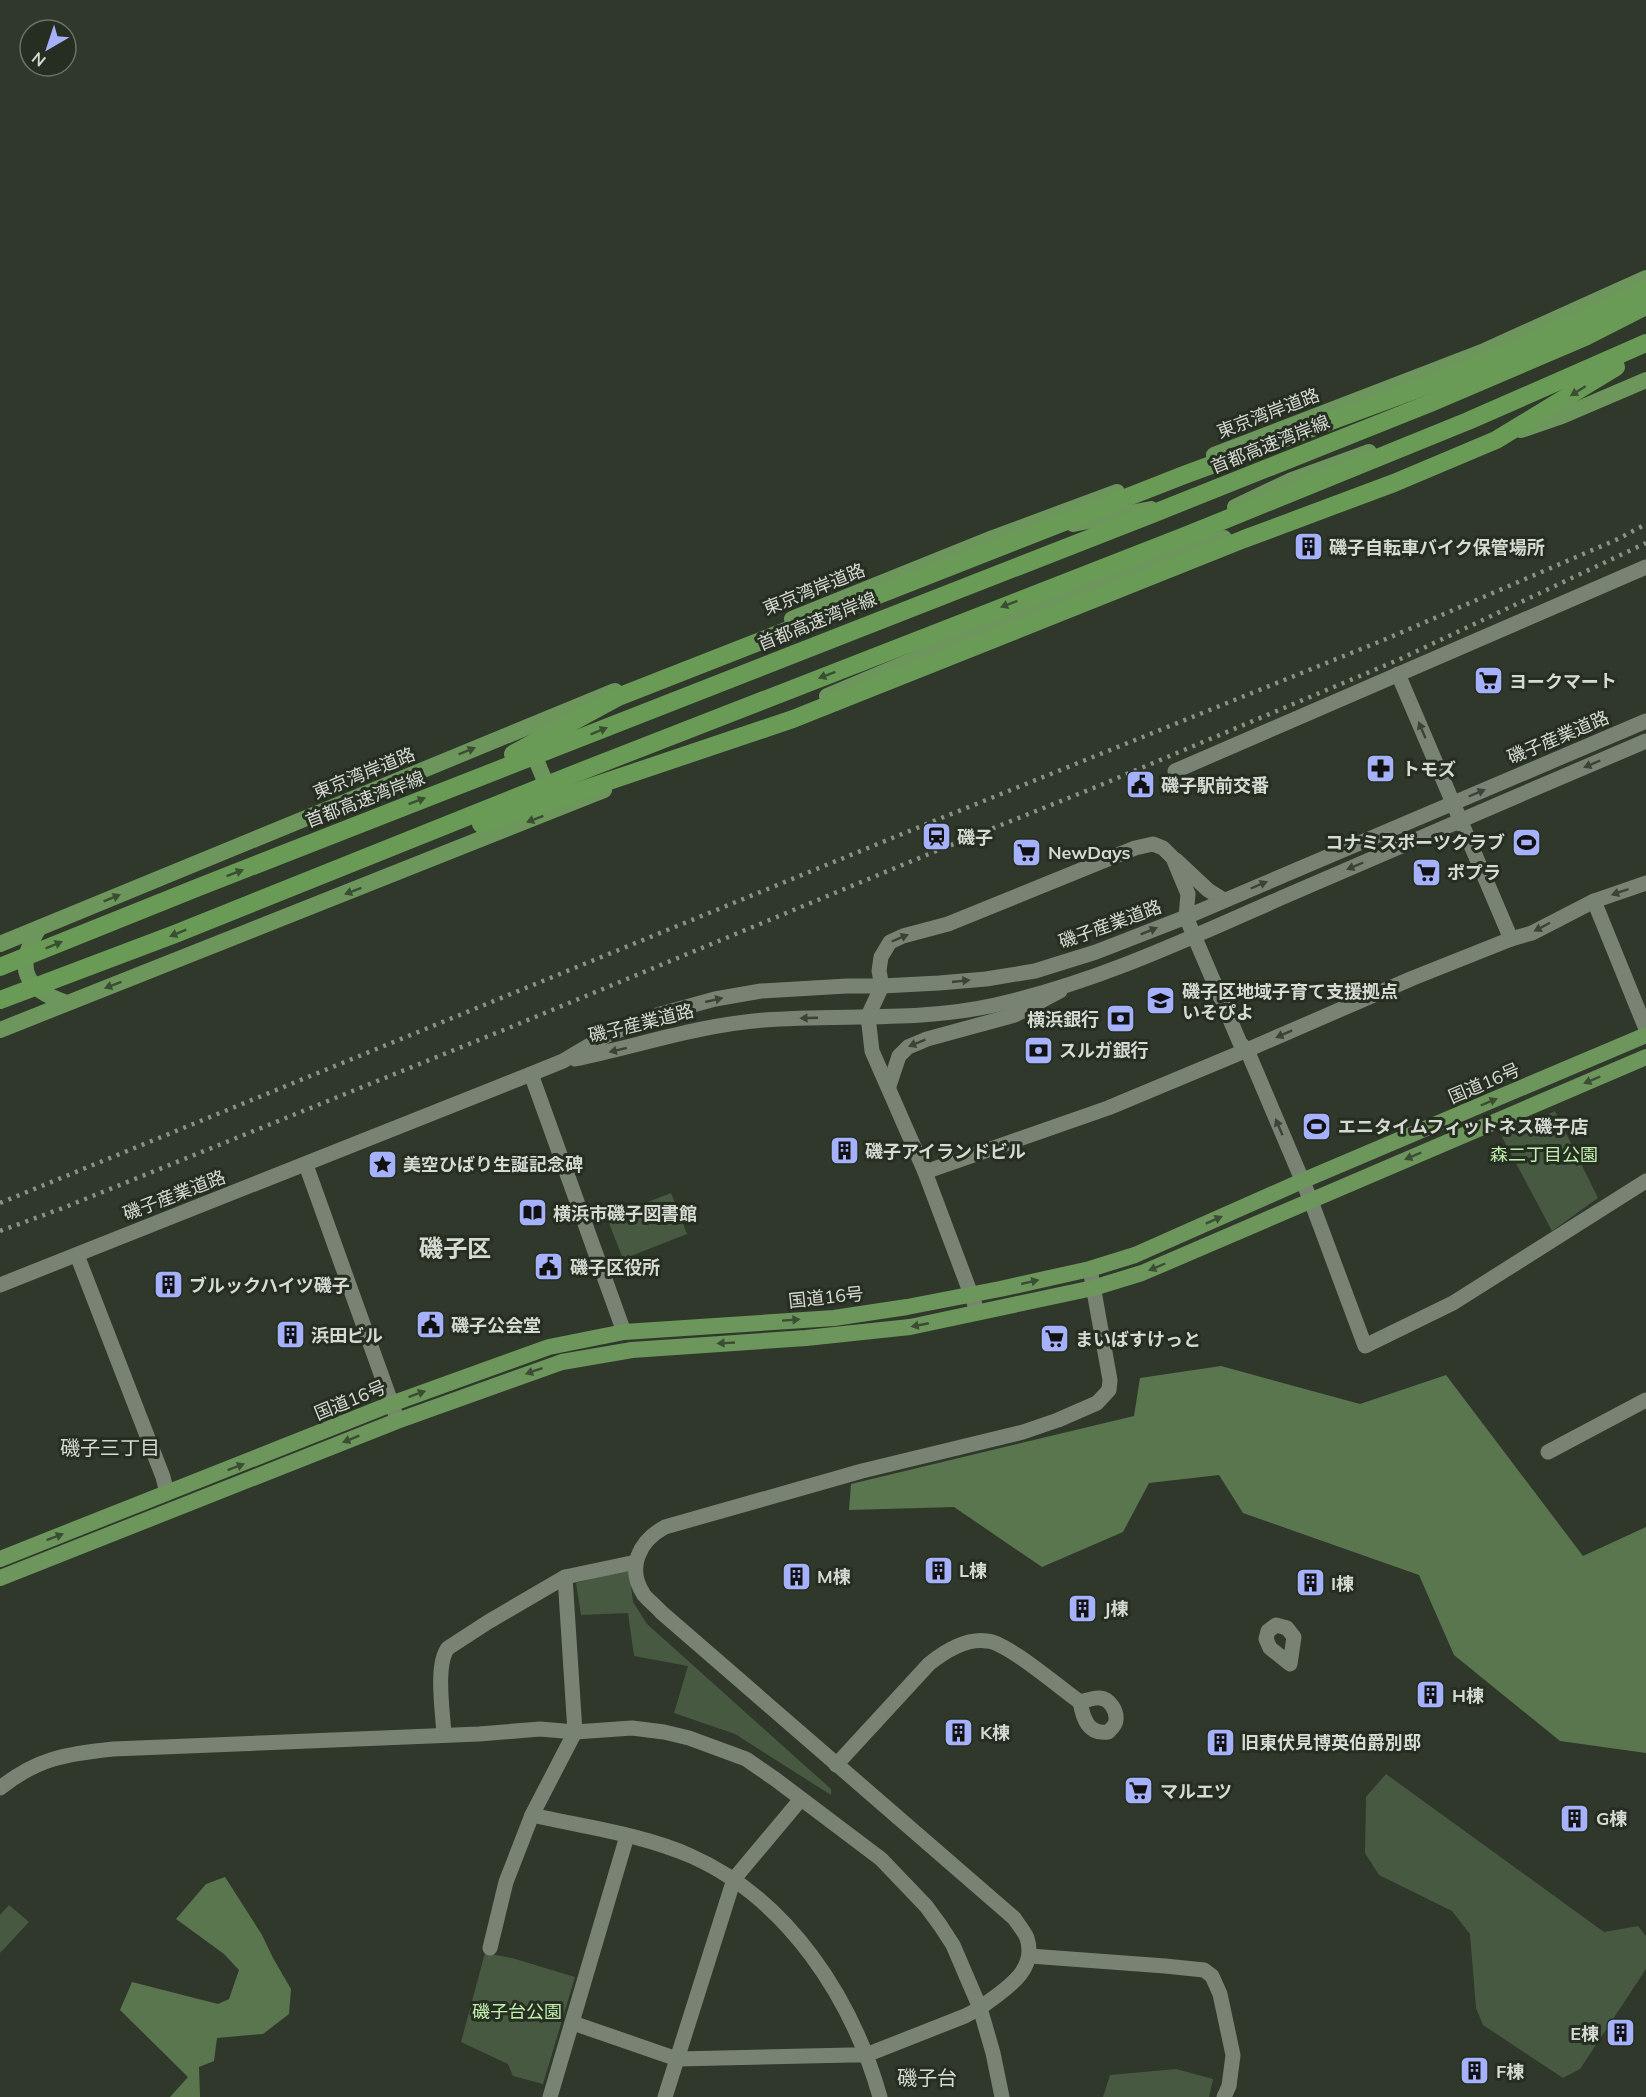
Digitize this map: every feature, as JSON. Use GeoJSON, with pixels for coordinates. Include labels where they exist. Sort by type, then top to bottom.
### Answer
{"type":"FeatureCollection","features":[{"type":"Feature","properties":{"kind":"highway","name":"東京湾岸道路"},"geometry":{"type":"LineString","coordinates":[[0,944],[523,728],[993,538],[1482,352],[1646,278]]}},
{"type":"Feature","properties":{"kind":"highway"},"geometry":{"type":"LineString","coordinates":[[451,788],[618,697],[1184,475],[1423,387],[1526,345],[1646,290]]}},
{"type":"Feature","properties":{"kind":"highway"},"geometry":{"type":"LineString","coordinates":[[993,538],[1153,509],[1285,458],[1586,334],[1646,304]]}},
{"type":"Feature","properties":{"kind":"highway","name":"首都高速湾岸線"},"geometry":{"type":"LineString","coordinates":[[0,967],[1417,408],[1585,337],[1646,304]]}},
{"type":"Feature","properties":{"kind":"highway"},"geometry":{"type":"LineString","coordinates":[[1053,601],[1134,555],[1293,480],[1468,417],[1646,337]]}},
{"type":"Feature","properties":{"kind":"highway"},"geometry":{"type":"LineString","coordinates":[[0,1000],[1185,536],[1468,421],[1646,343]]}},
{"type":"Feature","properties":{"kind":"highway"},"geometry":{"type":"LineString","coordinates":[[228,912],[545,801],[793,719],[1278,526],[1394,483],[1496,441],[1646,349]]}},
{"type":"Feature","properties":{"kind":"highway"},"geometry":{"type":"LineString","coordinates":[[0,1030],[557,810],[1053,601],[1492,439],[1562,416],[1646,380]]}},
{"type":"Feature","properties":{"kind":"highway"},"geometry":{"type":"LineString","coordinates":[[523,728],[557,810]]}},
{"type":"Feature","properties":{"kind":"highway"},"geometry":{"type":"LineString","coordinates":[[39,928],[28,945],[24,965],[30,981],[46,996],[67,1003]]}},
{"type":"Feature","properties":{"kind":"highway","name":"国道16号"},"geometry":{"type":"LineString","coordinates":[[0,1558],[391,1404],[549,1347],[624,1332],[834,1318],[973,1296],[1090,1269],[1135,1255],[1302,1181],[1646,1035]]}},
{"type":"Feature","properties":{"kind":"highway","name":"国道16号"},"geometry":{"type":"LineString","coordinates":[[0,1578],[397,1421],[562,1362],[592,1356],[701,1344],[806,1338],[910,1327],[1093,1288],[1142,1273],[1646,1058]]}},
{"type":"Feature","properties":{"kind":"street"},"geometry":{"type":"LineString","coordinates":[[1175,771],[1646,567]]}},
{"type":"Feature","properties":{"kind":"street"},"geometry":{"type":"LineString","coordinates":[[1398,674],[1511,939]]}},
{"type":"Feature","properties":{"kind":"street","name":"磯子産業道路"},"geometry":{"type":"LineString","coordinates":[[0,1285],[563,1061],[607,1035],[657,1015],[715,999],[761,991],[847,986],[882,987],[986,979],[1035,971],[1096,952],[1186,917],[1646,721]]}},
{"type":"Feature","properties":{"kind":"street","name":"磯子産業道路"},"geometry":{"type":"LineString","coordinates":[[563,1061],[615,1051],[711,1026],[763,1020],[913,1016],[953,1012],[993,1006],[1069,986],[1193,936],[1646,741]]}},
{"type":"Feature","properties":{"kind":"street"},"geometry":{"type":"LineString","coordinates":[[978,1314],[925,1172],[872,1051],[868,1016],[882,987],[879,971],[881,957],[890,942],[903,936],[948,924],[1135,848],[1153,844],[1163,848],[1208,890],[1224,900]]}},
{"type":"Feature","properties":{"kind":"street"},"geometry":{"type":"LineString","coordinates":[[1173,858],[1188,894],[1186,917],[1193,936],[1240,1043],[1247,1050],[1311,1201],[1365,1346],[1453,1303],[1646,1181]]}},
{"type":"Feature","properties":{"kind":"street"},"geometry":{"type":"LineString","coordinates":[[925,1172],[1063,1125],[1247,1050],[1413,978],[1511,939],[1532,933],[1594,901],[1646,883]]}},
{"type":"Feature","properties":{"kind":"street"},"geometry":{"type":"LineString","coordinates":[[1594,901],[1646,1029]]}},
{"type":"Feature","properties":{"kind":"street"},"geometry":{"type":"LineString","coordinates":[[889,1086],[899,1056],[908,1047],[927,1039],[1015,1015],[1069,986]]}},
{"type":"Feature","properties":{"kind":"street"},"geometry":{"type":"LineString","coordinates":[[531,1074],[624,1332]]}},
{"type":"Feature","properties":{"kind":"street"},"geometry":{"type":"LineString","coordinates":[[306,1165],[397,1421]]}},
{"type":"Feature","properties":{"kind":"street"},"geometry":{"type":"LineString","coordinates":[[77,1255],[167,1493]]}},
{"type":"Feature","properties":{"kind":"street"},"geometry":{"type":"LineString","coordinates":[[573,2023],[676,2059],[866,2055],[980,2008],[1012,1984],[1024,1970],[1030,1956],[1026,1936],[1014,1918],[836,1765],[645,1595],[638,1582],[636,1562],[646,1539],[665,1527],[862,1472],[1023,1432],[1097,1403],[1109,1390],[1110,1380],[1090,1269]]}},
{"type":"Feature","properties":{"kind":"street"},"geometry":{"type":"LineString","coordinates":[[1548,1452],[1646,1400]]}},
{"type":"Feature","properties":{"kind":"street"},"geometry":{"type":"LineString","coordinates":[[444,1735],[441,1676],[443,1654],[448,1648],[565,1577],[636,1562]]}},
{"type":"Feature","properties":{"kind":"street"},"geometry":{"type":"LineString","coordinates":[[490,1948],[506,1882],[531,1815],[575,1732],[565,1577]]}},
{"type":"Feature","properties":{"kind":"street"},"geometry":{"type":"LineString","coordinates":[[836,1765],[928,1664],[943,1653],[963,1644],[987,1640],[1003,1645],[1080,1702]]}},
{"type":"Feature","properties":{"kind":"street"},"geometry":{"type":"LineString","coordinates":[[0,1788],[35,1765],[55,1757],[113,1749],[540,1729],[575,1732],[632,1728],[689,1738],[746,1759],[881,1859],[926,1906],[953,1945],[980,2008],[993,2053],[1002,2097]]}},
{"type":"Feature","properties":{"kind":"street"},"geometry":{"type":"LineString","coordinates":[[665,2097],[734,1880],[801,1799]]}},
{"type":"Feature","properties":{"kind":"street"},"geometry":{"type":"LineString","coordinates":[[531,1815],[627,1836],[691,1856],[734,1880],[776,1917],[815,1959],[858,2034],[880,2097]]}},
{"type":"Feature","properties":{"kind":"street"},"geometry":{"type":"LineString","coordinates":[[550,2097],[627,1836]]}},
{"type":"Feature","properties":{"kind":"street"},"geometry":{"type":"LineString","coordinates":[[1030,1956],[1204,1970],[1212,1976],[1220,1994],[1233,2055],[1230,2086],[1224,2097]]}},
{"type":"Feature","properties":{"kind":"green space","name":"森二丁目公園"},"geometry":{"type":"Polygon","coordinates":[[[1555,1111],[1598,1198],[1552,1231],[1502,1137],[1555,1111]]]}},
{"type":"Feature","properties":{"kind":"green space"},"geometry":{"type":"Polygon","coordinates":[[[671,1193],[687,1234],[623,1259],[607,1218],[671,1193]]]}},
{"type":"Feature","properties":{"kind":"green space"},"geometry":{"type":"Polygon","coordinates":[[[1221,1366],[1360,1404],[1446,1375],[1583,1556],[1646,1527],[1646,1753],[1560,1741],[1454,1655],[1419,1575],[1243,1513],[1219,1475],[1149,1483],[1123,1532],[1042,1567],[954,1507],[849,1510],[851,1484],[1134,1416],[1140,1378],[1221,1366]]]}},
{"type":"Feature","properties":{"kind":"green space"},"geometry":{"type":"Polygon","coordinates":[[[629,1569],[633,1602],[647,1624],[831,1789],[831,1795],[735,1734],[674,1713],[688,1666],[634,1656],[628,1613],[581,1615],[576,1583],[629,1569]]]}},
{"type":"Feature","properties":{"kind":"green space"},"geometry":{"type":"Polygon","coordinates":[[[1386,1774],[1604,1932],[1638,1926],[1646,1936],[1646,1969],[1580,2069],[1563,2078],[1483,2025],[1476,2008],[1470,1934],[1452,1911],[1379,1875],[1365,1853],[1366,1797],[1386,1774]]]}},
{"type":"Feature","properties":{"kind":"green space"},"geometry":{"type":"Polygon","coordinates":[[[225,1877],[262,1935],[291,1989],[289,2014],[263,2034],[217,2038],[214,2061],[199,2067],[200,2097],[170,2097],[188,2077],[120,2010],[132,1982],[218,2004],[229,1999],[239,1970],[224,1954],[176,1919],[206,1884],[225,1877]]]}},
{"type":"Feature","properties":{"kind":"green space"},"geometry":{"type":"Polygon","coordinates":[[[9,1905],[29,1922],[0,1953],[0,1915],[9,1905]]]}},
{"type":"Feature","properties":{"kind":"green space","name":"磯子台公園"},"geometry":{"type":"Polygon","coordinates":[[[485,1953],[512,1958],[575,1977],[543,2084],[513,2076],[508,2064],[461,2042],[485,1953]]]}},
{"type":"Feature","properties":{"kind":"green space"},"geometry":{"type":"Polygon","coordinates":[[[1176,2069],[1213,2079],[1209,2097],[1103,2097],[1110,2075],[1176,2069]]]}},
{"type":"Feature","properties":{"kind":"railway"},"geometry":{"type":"LineString","coordinates":[[0,1203],[929,823],[1386,639],[1618,539],[1646,524]]}},
{"type":"Feature","properties":{"kind":"railway"},"geometry":{"type":"LineString","coordinates":[[0,1231],[63,1208],[511,1027],[1096,787],[1398,660],[1646,543]]}},
{"type":"Feature","properties":{"kind":"place","name":"磯子自転車バイク保管場所"},"geometry":{"type":"Point","coordinates":[1308,547]}},
{"type":"Feature","properties":{"kind":"place","name":"ヨークマート"},"geometry":{"type":"Point","coordinates":[1488,681]}},
{"type":"Feature","properties":{"kind":"place","name":"トモズ"},"geometry":{"type":"Point","coordinates":[1381,769]}},
{"type":"Feature","properties":{"kind":"place","name":"磯子駅前交番"},"geometry":{"type":"Point","coordinates":[1140,785]}},
{"type":"Feature","properties":{"kind":"place","name":"磯子"},"geometry":{"type":"Point","coordinates":[936,837]}},
{"type":"Feature","properties":{"kind":"place","name":"コナミスポーツクラブ"},"geometry":{"type":"Point","coordinates":[1526,842]}},
{"type":"Feature","properties":{"kind":"place","name":"NewDays"},"geometry":{"type":"Point","coordinates":[1027,852]}},
{"type":"Feature","properties":{"kind":"place","name":"ポプラ"},"geometry":{"type":"Point","coordinates":[1426,872]}},
{"type":"Feature","properties":{"kind":"place","name":"磯子区地域子育て支援拠点 いそぴよ"},"geometry":{"type":"Point","coordinates":[1161,1001]}},
{"type":"Feature","properties":{"kind":"place","name":"横浜銀行"},"geometry":{"type":"Point","coordinates":[1120,1019]}},
{"type":"Feature","properties":{"kind":"place","name":"スルガ銀行"},"geometry":{"type":"Point","coordinates":[1038,1050]}},
{"type":"Feature","properties":{"kind":"place","name":"エニタイムフィットネス磯子店"},"geometry":{"type":"Point","coordinates":[1317,1126]}},
{"type":"Feature","properties":{"kind":"place","name":"磯子アイランドビル"},"geometry":{"type":"Point","coordinates":[844,1151]}},
{"type":"Feature","properties":{"kind":"place","name":"美空ひばり生誕記念碑"},"geometry":{"type":"Point","coordinates":[382,1164]}},
{"type":"Feature","properties":{"kind":"place","name":"横浜市磯子図書館"},"geometry":{"type":"Point","coordinates":[532,1213]}},
{"type":"Feature","properties":{"kind":"place","name":"磯子区役所"},"geometry":{"type":"Point","coordinates":[549,1267]}},
{"type":"Feature","properties":{"kind":"place","name":"ブルックハイツ磯子"},"geometry":{"type":"Point","coordinates":[168,1285]}},
{"type":"Feature","properties":{"kind":"place","name":"磯子公会堂"},"geometry":{"type":"Point","coordinates":[430,1325]}},
{"type":"Feature","properties":{"kind":"place","name":"浜田ビル"},"geometry":{"type":"Point","coordinates":[290,1335]}},
{"type":"Feature","properties":{"kind":"place","name":"まいばすけっと"},"geometry":{"type":"Point","coordinates":[1054,1339]}},
{"type":"Feature","properties":{"kind":"place","name":"L棟"},"geometry":{"type":"Point","coordinates":[938,1570]}},
{"type":"Feature","properties":{"kind":"place","name":"M棟"},"geometry":{"type":"Point","coordinates":[796,1576]}},
{"type":"Feature","properties":{"kind":"place","name":"I棟"},"geometry":{"type":"Point","coordinates":[1310,1583]}},
{"type":"Feature","properties":{"kind":"place","name":"J棟"},"geometry":{"type":"Point","coordinates":[1083,1608]}},
{"type":"Feature","properties":{"kind":"place","name":"H棟"},"geometry":{"type":"Point","coordinates":[1431,1695]}},
{"type":"Feature","properties":{"kind":"place","name":"K棟"},"geometry":{"type":"Point","coordinates":[959,1732]}},
{"type":"Feature","properties":{"kind":"place","name":"旧東伏見博英伯爵別邸"},"geometry":{"type":"Point","coordinates":[1220,1742]}},
{"type":"Feature","properties":{"kind":"place","name":"マルエツ"},"geometry":{"type":"Point","coordinates":[1139,1791]}},
{"type":"Feature","properties":{"kind":"place","name":"G棟"},"geometry":{"type":"Point","coordinates":[1575,1818]}},
{"type":"Feature","properties":{"kind":"place","name":"E棟"},"geometry":{"type":"Point","coordinates":[1620,2033]}},
{"type":"Feature","properties":{"kind":"place","name":"F棟"},"geometry":{"type":"Point","coordinates":[1475,2071]}},
{"type":"Feature","properties":{"kind":"district","name":"磯子区"},"geometry":{"type":"Point","coordinates":[455,1248]}},
{"type":"Feature","properties":{"kind":"district","name":"磯子三丁目"},"geometry":{"type":"Point","coordinates":[110,1447]}},
{"type":"Feature","properties":{"kind":"district","name":"磯子台"},"geometry":{"type":"Point","coordinates":[927,2077]}}]}
